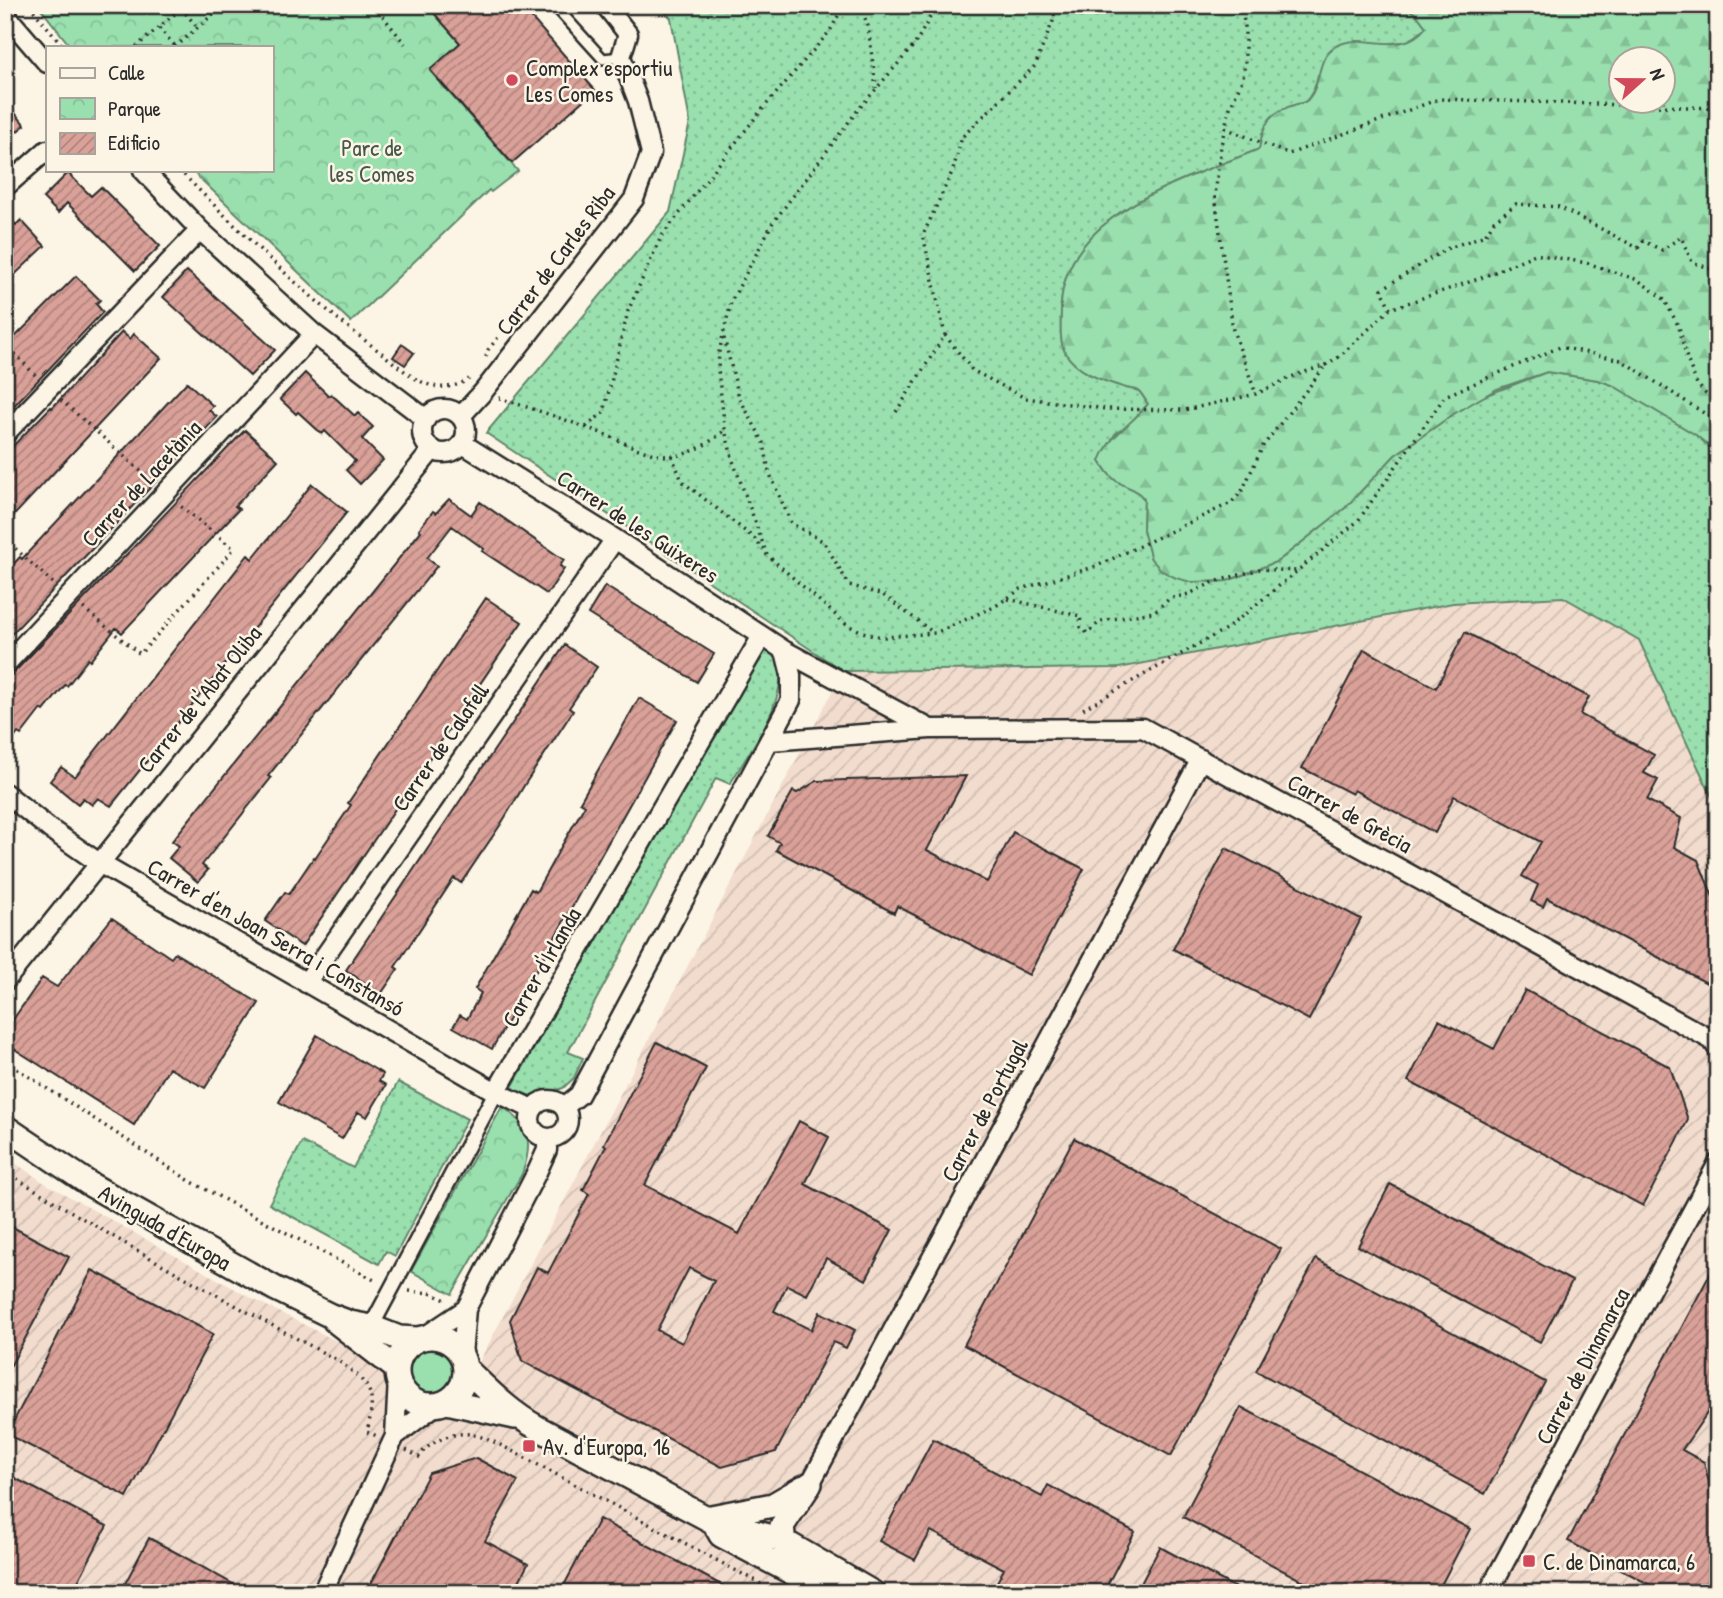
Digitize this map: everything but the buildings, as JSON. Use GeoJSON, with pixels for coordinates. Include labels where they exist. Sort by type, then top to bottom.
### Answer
{"type":"FeatureCollection","features":[{"type":"Feature","properties":{"kind":"street","name":"Carrer de Carles Riba"},"geometry":{"type":"LineString","coordinates":[[461,416],[484,392],[634,200],[651,153],[638,101],[621,57],[628,34],[605,5]]}},
{"type":"Feature","properties":{"kind":"street"},"geometry":{"type":"LineString","coordinates":[[5,14],[46,62]]}},
{"type":"Feature","properties":{"kind":"street"},"geometry":{"type":"LineString","coordinates":[[5,187],[46,151]]}},
{"type":"Feature","properties":{"kind":"street"},"geometry":{"type":"LineString","coordinates":[[145,172],[200,230],[314,334],[426,419]]}},
{"type":"Feature","properties":{"kind":"street"},"geometry":{"type":"LineString","coordinates":[[5,434],[200,230]]}},
{"type":"Feature","properties":{"kind":"street","name":"Carrer de Lacetània"},"geometry":{"type":"LineString","coordinates":[[5,665],[314,334]]}},
{"type":"Feature","properties":{"kind":"street"},"geometry":{"type":"LineString","coordinates":[[442,409],[455,411],[461,416],[467,431],[463,444],[457,450],[447,453],[432,450],[426,444],[422,434],[426,419],[432,413],[442,409]]}},
{"type":"Feature","properties":{"kind":"street","name":"Carrer de les Guixeres"},"geometry":{"type":"LineString","coordinates":[[463,444],[615,539],[785,651]]}},
{"type":"Feature","properties":{"kind":"street","name":"Carrer de l'Abat Oliba"},"geometry":{"type":"LineString","coordinates":[[5,981],[432,450]]}},
{"type":"Feature","properties":{"kind":"street","name":"Carrer de Calafell"},"geometry":{"type":"LineString","coordinates":[[306,984],[615,539]]}},
{"type":"Feature","properties":{"kind":"street","name":"Carrer d'Irlanda"},"geometry":{"type":"LineString","coordinates":[[371,1327],[496,1092],[762,636]]}},
{"type":"Feature","properties":{"kind":"street"},"geometry":{"type":"LineString","coordinates":[[564,1107],[579,1095],[791,700],[791,675],[785,651]]}},
{"type":"Feature","properties":{"kind":"street","name":"Carrer de Grècia"},"geometry":{"type":"LineString","coordinates":[[785,651],[930,729]]}},
{"type":"Feature","properties":{"kind":"street","name":"Carrer de Grècia"},"geometry":{"type":"LineString","coordinates":[[769,741],[930,729],[1143,727],[1712,1040],[1718,1049]]}},
{"type":"Feature","properties":{"kind":"street","name":"Carrer de Portugal"},"geometry":{"type":"LineString","coordinates":[[810,1484],[1201,759]]}},
{"type":"Feature","properties":{"kind":"street","name":"Carrer d'en Joan Serra i Constansó"},"geometry":{"type":"LineString","coordinates":[[5,793],[99,863],[496,1092],[532,1109]]}},
{"type":"Feature","properties":{"kind":"street"},"geometry":{"type":"LineString","coordinates":[[558,1101],[564,1107],[568,1117],[564,1131],[547,1138],[536,1133],[530,1120],[532,1109],[539,1102],[558,1101]]}},
{"type":"Feature","properties":{"kind":"street","name":"Avinguda d'Europa"},"geometry":{"type":"LineString","coordinates":[[5,1126],[115,1199],[276,1289],[331,1316],[399,1338],[421,1338]]}},
{"type":"Feature","properties":{"kind":"street"},"geometry":{"type":"LineString","coordinates":[[395,1436],[461,1388],[466,1309],[537,1172],[547,1150],[547,1138]]}},
{"type":"Feature","properties":{"kind":"street","name":"Carrer de Dinamarca"},"geometry":{"type":"LineString","coordinates":[[1488,1593],[1718,1163]]}},
{"type":"Feature","properties":{"kind":"street"},"geometry":{"type":"LineString","coordinates":[[322,1593],[395,1436],[397,1374],[403,1351],[466,1309]]}},
{"type":"Feature","properties":{"kind":"street","name":"Avinguda d'Europa"},"geometry":{"type":"LineString","coordinates":[[331,1316],[397,1374]]}},
{"type":"Feature","properties":{"kind":"street"},"geometry":{"type":"LineString","coordinates":[[421,1338],[446,1340],[492,1397],[521,1419],[710,1520],[784,1541],[873,1593]]}},
{"type":"Feature","properties":{"kind":"street"},"geometry":{"type":"LineString","coordinates":[[397,1374],[402,1390],[423,1405],[441,1404],[521,1419]]}},
{"type":"Feature","properties":{"kind":"street"},"geometry":{"type":"LineString","coordinates":[[710,1520],[772,1505],[810,1484]]}},
{"type":"Feature","properties":{"kind":"street"},"geometry":{"type":"LineString","coordinates":[[810,1484],[782,1526],[785,1553],[852,1593]]}},
{"type":"Feature","properties":{"kind":"street"},"geometry":{"type":"LineString","coordinates":[[710,1520],[721,1535],[831,1593]]}},
{"type":"Feature","properties":{"kind":"lane"},"geometry":{"type":"LineString","coordinates":[[554,5],[603,60],[621,57]]}},
{"type":"Feature","properties":{"kind":"path"},"geometry":{"type":"LineString","coordinates":[[29,5],[63,46]]}},
{"type":"Feature","properties":{"kind":"path"},"geometry":{"type":"LineString","coordinates":[[374,5],[405,44]]}},
{"type":"Feature","properties":{"kind":"path"},"geometry":{"type":"LineString","coordinates":[[586,427],[604,412],[628,311],[662,237],[760,112],[830,31],[844,5]]}},
{"type":"Feature","properties":{"kind":"path"},"geometry":{"type":"LineString","coordinates":[[860,5],[868,26],[876,88]]}},
{"type":"Feature","properties":{"kind":"path"},"geometry":{"type":"LineString","coordinates":[[767,555],[733,461],[725,430],[718,370],[719,352],[732,302],[737,287],[772,224],[856,111],[915,44],[937,5]]}},
{"type":"Feature","properties":{"kind":"path"},"geometry":{"type":"LineString","coordinates":[[1056,5],[1054,21],[1035,66],[962,137],[953,170],[923,235],[945,335],[972,370],[1025,398],[1107,409],[1185,410],[1256,394],[1296,375],[1326,365],[1339,357],[1390,309],[1481,278],[1535,254],[1587,263],[1637,280],[1664,299],[1679,327],[1686,359],[1697,384],[1718,408]]}},
{"type":"Feature","properties":{"kind":"path"},"geometry":{"type":"LineString","coordinates":[[1241,5],[1245,27],[1243,78],[1229,110],[1215,196],[1233,330],[1256,394]]}},
{"type":"Feature","properties":{"kind":"path"},"geometry":{"type":"LineString","coordinates":[[176,46],[221,6]]}},
{"type":"Feature","properties":{"kind":"path"},"geometry":{"type":"LineString","coordinates":[[137,46],[183,7],[198,28]]}},
{"type":"Feature","properties":{"kind":"path"},"geometry":{"type":"LineString","coordinates":[[159,28],[174,46]]}},
{"type":"Feature","properties":{"kind":"path"},"geometry":{"type":"LineString","coordinates":[[1225,128],[1289,154],[1439,99],[1717,108]]}},
{"type":"Feature","properties":{"kind":"path"},"geometry":{"type":"LineString","coordinates":[[181,172],[266,257],[358,336],[406,372],[431,386],[444,388],[466,382],[473,376]]}},
{"type":"Feature","properties":{"kind":"path"},"geometry":{"type":"LineString","coordinates":[[1390,309],[1382,289],[1446,250],[1485,235],[1494,221],[1516,204],[1559,207],[1638,248],[1643,241],[1662,250],[1681,237],[1692,262],[1718,271]]}},
{"type":"Feature","properties":{"kind":"path"},"geometry":{"type":"LineString","coordinates":[[486,359],[488,349],[500,335]]}},
{"type":"Feature","properties":{"kind":"path"},"geometry":{"type":"LineString","coordinates":[[897,412],[945,335]]}},
{"type":"Feature","properties":{"kind":"path"},"geometry":{"type":"LineString","coordinates":[[724,336],[739,397],[764,443],[769,472],[791,523],[824,542],[849,584],[883,596],[935,633]]}},
{"type":"Feature","properties":{"kind":"path"},"geometry":{"type":"LineString","coordinates":[[5,343],[49,389],[165,494],[234,549],[140,654],[69,597],[5,539]]}},
{"type":"Feature","properties":{"kind":"path"},"geometry":{"type":"LineString","coordinates":[[1051,728],[1229,627],[1358,521],[1445,396],[1560,346],[1621,360],[1718,422]]}},
{"type":"Feature","properties":{"kind":"path"},"geometry":{"type":"LineString","coordinates":[[672,456],[682,481],[755,539],[767,555],[847,625],[870,635],[885,637],[935,633],[994,607],[1021,589],[1097,566],[1231,503],[1242,491],[1263,446],[1326,365]]}},
{"type":"Feature","properties":{"kind":"path"},"geometry":{"type":"LineString","coordinates":[[484,392],[643,450],[672,456],[714,440],[725,430]]}},
{"type":"Feature","properties":{"kind":"path"},"geometry":{"type":"LineString","coordinates":[[1008,599],[1072,612],[1080,616],[1080,627],[1087,633],[1101,621],[1154,612],[1169,599],[1189,594],[1214,582],[1259,569],[1297,572]]}},
{"type":"Feature","properties":{"kind":"path"},"geometry":{"type":"LineString","coordinates":[[5,1061],[190,1181],[391,1289],[430,1293],[466,1309]]}},
{"type":"Feature","properties":{"kind":"shaded area"},"geometry":{"type":"Polygon","coordinates":[[[1563,597],[1639,640],[1718,810],[1718,1593],[5,1593],[5,1156],[43,1182],[253,1299],[458,1402],[843,671],[1119,668],[1453,603],[1563,597]]]}},
{"type":"Feature","properties":{"kind":"green space","name":"Parc de les Comes"},"geometry":{"type":"Polygon","coordinates":[[[38,5],[417,5],[422,11],[428,6],[460,43],[430,71],[518,171],[491,192],[489,190],[351,322],[193,172],[273,172],[273,46],[70,46],[38,5]]]}},
{"type":"Feature","properties":{"kind":"green space"},"geometry":{"type":"Polygon","coordinates":[[[659,5],[1403,5],[1417,15],[1426,27],[1410,41],[1390,43],[1358,54],[1318,75],[1305,103],[1262,134],[1260,149],[1165,187],[1133,204],[1105,224],[1082,248],[1066,276],[1061,310],[1063,348],[1070,359],[1083,370],[1125,388],[1139,391],[1148,404],[1127,426],[1115,434],[1100,461],[1108,474],[1144,499],[1143,530],[1151,559],[1210,582],[1227,581],[1278,561],[1345,508],[1395,455],[1484,396],[1547,372],[1613,385],[1696,435],[1718,454],[1718,810],[1639,640],[1563,597],[1453,603],[1119,668],[843,671],[486,433],[670,212],[690,122],[671,18],[659,5]]]}},
{"type":"Feature","properties":{"kind":"green space"},"geometry":{"type":"Polygon","coordinates":[[[1403,5],[1718,5],[1718,454],[1696,435],[1612,385],[1598,380],[1547,372],[1497,389],[1455,413],[1395,455],[1345,508],[1278,561],[1227,581],[1191,582],[1176,578],[1162,571],[1151,559],[1143,530],[1144,499],[1108,474],[1100,461],[1115,436],[1148,404],[1139,391],[1091,375],[1076,365],[1065,352],[1062,343],[1061,310],[1066,276],[1082,248],[1104,224],[1133,204],[1198,173],[1259,149],[1269,119],[1288,107],[1309,99],[1325,56],[1336,46],[1359,41],[1405,42],[1416,37],[1426,27],[1417,15],[1403,5]]]}},
{"type":"Feature","properties":{"kind":"green space"},"geometry":{"type":"Polygon","coordinates":[[[762,646],[775,658],[780,674],[771,713],[730,784],[716,778],[568,1052],[583,1058],[574,1078],[563,1088],[534,1097],[511,1089],[762,646]]]}},
{"type":"Feature","properties":{"kind":"green space"},"geometry":{"type":"Polygon","coordinates":[[[398,1082],[467,1119],[395,1256],[386,1251],[379,1264],[269,1204],[302,1142],[353,1168],[398,1082]]]}},
{"type":"Feature","properties":{"kind":"green space"},"geometry":{"type":"Polygon","coordinates":[[[502,1107],[519,1120],[524,1128],[528,1153],[522,1174],[452,1294],[411,1271],[502,1107]]]}},
{"type":"Feature","properties":{"kind":"green space"},"geometry":{"type":"Polygon","coordinates":[[[430,1349],[446,1355],[452,1371],[446,1387],[430,1393],[414,1387],[408,1371],[414,1355],[430,1349]]]}},
{"type":"Feature","properties":{"kind":"place","name":"Complex esportiu Les Comes"},"geometry":{"type":"Point","coordinates":[512,80]}},
{"type":"Feature","properties":{"kind":"place","name":"Av. d'Europa, 16"},"geometry":{"type":"Point","coordinates":[529,1446]}},
{"type":"Feature","properties":{"kind":"place","name":"C. de Dinamarca, 6"},"geometry":{"type":"Point","coordinates":[1529,1561]}}]}
